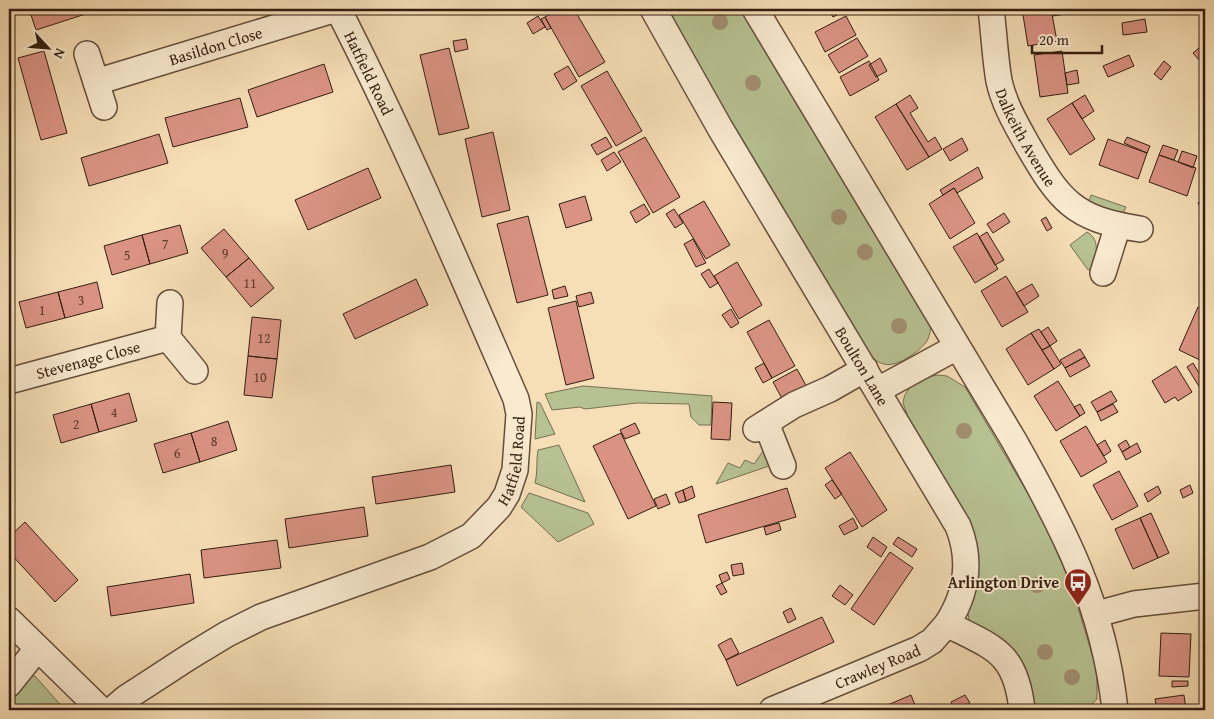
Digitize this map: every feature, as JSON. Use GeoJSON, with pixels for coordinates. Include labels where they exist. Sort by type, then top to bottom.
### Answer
{"type":"FeatureCollection","features":[{"type":"Feature","properties":{"kind":"street","name":"Basildon Close"},"geometry":{"type":"LineString","coordinates":[[96,82],[337,9]]}},
{"type":"Feature","properties":{"kind":"street","name":"Hatfield Road"},"geometry":{"type":"LineString","coordinates":[[112,710],[126,698],[227,634],[261,617],[430,557],[471,536],[500,507],[507,494],[515,470],[519,414],[516,400],[406,151],[337,9]]}},
{"type":"Feature","properties":{"kind":"street","name":"Boulton Lane"},"geometry":{"type":"LineString","coordinates":[[652,9],[725,136],[958,526],[964,540],[968,570],[959,601],[947,624]]}},
{"type":"Feature","properties":{"kind":"street"},"geometry":{"type":"LineString","coordinates":[[755,9],[957,347],[1051,509],[1073,554],[1097,614],[1112,683],[1115,710]]}},
{"type":"Feature","properties":{"kind":"street","name":"Dalkeith Avenue"},"geometry":{"type":"LineString","coordinates":[[991,9],[999,81],[1006,105],[1050,184],[1076,209],[1094,219],[1129,227],[1103,273]]}},
{"type":"Feature","properties":{"kind":"street"},"geometry":{"type":"LineString","coordinates":[[87,54],[104,107]]}},
{"type":"Feature","properties":{"kind":"street"},"geometry":{"type":"LineString","coordinates":[[170,303],[168,338],[195,371]]}},
{"type":"Feature","properties":{"kind":"street","name":"Stevenage Close"},"geometry":{"type":"LineString","coordinates":[[9,381],[168,338]]}},
{"type":"Feature","properties":{"kind":"street"},"geometry":{"type":"LineString","coordinates":[[878,390],[957,347]]}},
{"type":"Feature","properties":{"kind":"street"},"geometry":{"type":"LineString","coordinates":[[783,466],[761,426],[794,405],[830,389],[865,369]]}},
{"type":"Feature","properties":{"kind":"street"},"geometry":{"type":"LineString","coordinates":[[1097,614],[1134,604],[1205,596]]}},
{"type":"Feature","properties":{"kind":"street"},"geometry":{"type":"LineString","coordinates":[[9,620],[101,710]]}},
{"type":"Feature","properties":{"kind":"street"},"geometry":{"type":"LineString","coordinates":[[947,624],[992,647],[1012,667],[1022,710]]}},
{"type":"Feature","properties":{"kind":"street","name":"Crawley Road"},"geometry":{"type":"LineString","coordinates":[[772,710],[919,649],[932,641],[947,624]]}},
{"type":"Feature","properties":{"kind":"street"},"geometry":{"type":"LineString","coordinates":[[9,684],[37,649]]}},
{"type":"Feature","properties":{"kind":"green space"},"geometry":{"type":"Polygon","coordinates":[[[661,9],[741,9],[931,326],[927,341],[914,354],[889,365],[875,359],[862,347],[661,9]]]}},
{"type":"Feature","properties":{"kind":"green space"},"geometry":{"type":"Polygon","coordinates":[[[1091,195],[1126,207],[1120,220],[1086,208],[1091,195]]]}},
{"type":"Feature","properties":{"kind":"green space"},"geometry":{"type":"Polygon","coordinates":[[[1087,232],[1096,243],[1095,258],[1092,268],[1088,270],[1070,245],[1087,232]]]}},
{"type":"Feature","properties":{"kind":"green space"},"geometry":{"type":"Polygon","coordinates":[[[937,375],[947,376],[965,387],[1044,521],[1074,594],[1097,671],[1097,699],[1086,710],[1039,710],[969,619],[967,609],[973,585],[904,416],[907,414],[903,403],[904,397],[910,387],[937,375]]]}},
{"type":"Feature","properties":{"kind":"green space"},"geometry":{"type":"Polygon","coordinates":[[[583,386],[712,396],[711,425],[699,425],[691,417],[689,404],[637,403],[585,409],[580,407],[552,410],[545,394],[583,386]]]}},
{"type":"Feature","properties":{"kind":"green space"},"geometry":{"type":"Polygon","coordinates":[[[537,402],[540,403],[555,434],[535,439],[537,402]]]}},
{"type":"Feature","properties":{"kind":"green space"},"geometry":{"type":"Polygon","coordinates":[[[559,445],[585,502],[535,483],[538,450],[559,445]]]}},
{"type":"Feature","properties":{"kind":"green space"},"geometry":{"type":"Polygon","coordinates":[[[763,451],[767,453],[772,465],[716,484],[728,463],[740,468],[745,460],[754,464],[763,451]]]}},
{"type":"Feature","properties":{"kind":"green space"},"geometry":{"type":"Polygon","coordinates":[[[529,493],[588,513],[594,524],[558,542],[521,507],[529,493]]]}},
{"type":"Feature","properties":{"kind":"green space"},"geometry":{"type":"Polygon","coordinates":[[[35,676],[65,710],[9,710],[9,705],[16,688],[24,680],[35,676]]]}},
{"type":"Feature","properties":{"kind":"building"},"geometry":{"type":"Polygon","coordinates":[[[29,9],[101,9],[36,30],[29,9]]]}},
{"type":"Feature","properties":{"kind":"building"},"geometry":{"type":"Polygon","coordinates":[[[559,9],[574,9],[605,62],[579,77],[545,17],[559,9]]]}},
{"type":"Feature","properties":{"kind":"building"},"geometry":{"type":"Polygon","coordinates":[[[848,9],[833,17],[828,10],[848,9]]]}},
{"type":"Feature","properties":{"kind":"building"},"geometry":{"type":"Polygon","coordinates":[[[1022,9],[1051,9],[1057,41],[1028,46],[1022,9]]]}},
{"type":"Feature","properties":{"kind":"building"},"geometry":{"type":"Polygon","coordinates":[[[1052,9],[1064,9],[1065,14],[1053,16],[1052,9]]]}},
{"type":"Feature","properties":{"kind":"building"},"geometry":{"type":"Polygon","coordinates":[[[538,16],[545,27],[533,34],[527,23],[538,16]]]}},
{"type":"Feature","properties":{"kind":"building"},"geometry":{"type":"Polygon","coordinates":[[[846,16],[856,35],[825,52],[815,32],[846,16]]]}},
{"type":"Feature","properties":{"kind":"building"},"geometry":{"type":"Polygon","coordinates":[[[545,17],[551,28],[547,30],[541,19],[545,17]]]}},
{"type":"Feature","properties":{"kind":"building"},"geometry":{"type":"Polygon","coordinates":[[[1145,19],[1147,32],[1123,35],[1122,23],[1145,19]]]}},
{"type":"Feature","properties":{"kind":"building"},"geometry":{"type":"Polygon","coordinates":[[[857,38],[868,56],[839,73],[828,55],[857,38]]]}},
{"type":"Feature","properties":{"kind":"building"},"geometry":{"type":"Polygon","coordinates":[[[466,39],[468,49],[455,52],[453,41],[466,39]]]}},
{"type":"Feature","properties":{"kind":"building"},"geometry":{"type":"Polygon","coordinates":[[[1205,43],[1205,56],[1199,48],[1205,43]]]}},
{"type":"Feature","properties":{"kind":"building"},"geometry":{"type":"Polygon","coordinates":[[[449,48],[469,128],[439,135],[420,55],[449,48]]]}},
{"type":"Feature","properties":{"kind":"building"},"geometry":{"type":"Polygon","coordinates":[[[1199,48],[1205,56],[1205,67],[1193,53],[1199,48]]]}},
{"type":"Feature","properties":{"kind":"building"},"geometry":{"type":"Polygon","coordinates":[[[44,51],[67,133],[41,140],[18,58],[44,51]]]}},
{"type":"Feature","properties":{"kind":"building"},"geometry":{"type":"Polygon","coordinates":[[[1062,51],[1068,93],[1040,97],[1034,55],[1062,51]]]}},
{"type":"Feature","properties":{"kind":"building"},"geometry":{"type":"Polygon","coordinates":[[[1129,55],[1134,66],[1108,77],[1103,66],[1129,55]]]}},
{"type":"Feature","properties":{"kind":"building"},"geometry":{"type":"Polygon","coordinates":[[[880,58],[887,71],[876,77],[869,65],[880,58]]]}},
{"type":"Feature","properties":{"kind":"building"},"geometry":{"type":"Polygon","coordinates":[[[869,61],[879,80],[850,96],[840,77],[869,61]]]}},
{"type":"Feature","properties":{"kind":"building"},"geometry":{"type":"Polygon","coordinates":[[[1164,61],[1171,67],[1161,80],[1154,74],[1164,61]]]}},
{"type":"Feature","properties":{"kind":"building"},"geometry":{"type":"Polygon","coordinates":[[[324,64],[333,92],[257,117],[248,90],[324,64]]]}},
{"type":"Feature","properties":{"kind":"building"},"geometry":{"type":"Polygon","coordinates":[[[568,66],[577,81],[563,90],[554,74],[568,66]]]}},
{"type":"Feature","properties":{"kind":"building"},"geometry":{"type":"Polygon","coordinates":[[[1077,70],[1079,83],[1067,85],[1065,73],[1077,70]]]}},
{"type":"Feature","properties":{"kind":"building"},"geometry":{"type":"Polygon","coordinates":[[[607,71],[642,131],[616,146],[581,86],[607,71]]]}},
{"type":"Feature","properties":{"kind":"building"},"geometry":{"type":"Polygon","coordinates":[[[910,95],[918,108],[910,113],[928,142],[935,137],[942,149],[929,157],[896,104],[910,95]]]}},
{"type":"Feature","properties":{"kind":"building"},"geometry":{"type":"Polygon","coordinates":[[[1085,95],[1094,111],[1082,119],[1072,103],[1085,95]]]}},
{"type":"Feature","properties":{"kind":"building"},"geometry":{"type":"Polygon","coordinates":[[[240,98],[248,127],[173,147],[165,118],[240,98]]]}},
{"type":"Feature","properties":{"kind":"building"},"geometry":{"type":"Polygon","coordinates":[[[1072,103],[1095,139],[1070,155],[1047,119],[1072,103]]]}},
{"type":"Feature","properties":{"kind":"building"},"geometry":{"type":"Polygon","coordinates":[[[896,104],[929,157],[907,170],[875,117],[896,104]]]}},
{"type":"Feature","properties":{"kind":"building"},"geometry":{"type":"Polygon","coordinates":[[[493,132],[510,210],[482,217],[465,139],[493,132]]]}},
{"type":"Feature","properties":{"kind":"building"},"geometry":{"type":"Polygon","coordinates":[[[159,134],[168,163],[89,186],[81,158],[159,134]]]}},
{"type":"Feature","properties":{"kind":"building"},"geometry":{"type":"Polygon","coordinates":[[[606,137],[612,147],[597,155],[591,145],[606,137]]]}},
{"type":"Feature","properties":{"kind":"building"},"geometry":{"type":"Polygon","coordinates":[[[645,137],[680,197],[653,213],[618,152],[645,137]]]}},
{"type":"Feature","properties":{"kind":"building"},"geometry":{"type":"Polygon","coordinates":[[[1127,137],[1150,146],[1147,153],[1124,143],[1127,137]]]}},
{"type":"Feature","properties":{"kind":"building"},"geometry":{"type":"Polygon","coordinates":[[[962,138],[968,150],[950,161],[943,149],[962,138]]]}},
{"type":"Feature","properties":{"kind":"building"},"geometry":{"type":"Polygon","coordinates":[[[1108,139],[1147,153],[1138,179],[1099,165],[1108,139]]]}},
{"type":"Feature","properties":{"kind":"building"},"geometry":{"type":"Polygon","coordinates":[[[1163,145],[1178,150],[1174,160],[1159,155],[1163,145]]]}},
{"type":"Feature","properties":{"kind":"building"},"geometry":{"type":"Polygon","coordinates":[[[1182,151],[1197,156],[1193,168],[1178,162],[1182,151]]]}},
{"type":"Feature","properties":{"kind":"building"},"geometry":{"type":"Polygon","coordinates":[[[614,152],[621,162],[607,171],[601,160],[614,152]]]}},
{"type":"Feature","properties":{"kind":"building"},"geometry":{"type":"Polygon","coordinates":[[[1159,155],[1196,168],[1187,196],[1149,182],[1159,155]]]}},
{"type":"Feature","properties":{"kind":"building"},"geometry":{"type":"Polygon","coordinates":[[[978,167],[983,178],[957,193],[954,188],[943,195],[940,190],[978,167]]]}},
{"type":"Feature","properties":{"kind":"building"},"geometry":{"type":"Polygon","coordinates":[[[368,168],[381,198],[308,230],[295,200],[368,168]]]}},
{"type":"Feature","properties":{"kind":"building"},"geometry":{"type":"Polygon","coordinates":[[[954,188],[975,223],[950,239],[929,204],[954,188]]]}},
{"type":"Feature","properties":{"kind":"building"},"geometry":{"type":"Polygon","coordinates":[[[585,196],[592,220],[566,228],[559,204],[585,196]]]}},
{"type":"Feature","properties":{"kind":"building"},"geometry":{"type":"Polygon","coordinates":[[[1205,197],[1205,213],[1198,203],[1205,197]]]}},
{"type":"Feature","properties":{"kind":"building"},"geometry":{"type":"Polygon","coordinates":[[[704,201],[730,245],[706,259],[679,215],[704,201]]]}},
{"type":"Feature","properties":{"kind":"building"},"geometry":{"type":"Polygon","coordinates":[[[644,204],[650,214],[636,223],[630,212],[644,204]]]}},
{"type":"Feature","properties":{"kind":"building"},"geometry":{"type":"Polygon","coordinates":[[[674,209],[683,223],[675,228],[666,214],[674,209]]]}},
{"type":"Feature","properties":{"kind":"building"},"geometry":{"type":"Polygon","coordinates":[[[1004,213],[1010,222],[993,233],[987,224],[1004,213]]]}},
{"type":"Feature","properties":{"kind":"building"},"geometry":{"type":"Polygon","coordinates":[[[528,216],[548,295],[517,303],[497,224],[528,216]]]}},
{"type":"Feature","properties":{"kind":"building"},"geometry":{"type":"Polygon","coordinates":[[[1046,217],[1052,228],[1047,231],[1041,220],[1046,217]]]}},
{"type":"Feature","properties":{"kind":"building"},"geometry":{"type":"Polygon","coordinates":[[[180,225],[188,253],[150,264],[142,235],[180,225]]]}},
{"type":"Feature","properties":{"kind":"building"},"geometry":{"type":"Polygon","coordinates":[[[224,229],[249,258],[226,277],[201,248],[224,229]]]}},
{"type":"Feature","properties":{"kind":"building"},"geometry":{"type":"Polygon","coordinates":[[[987,232],[1004,260],[995,265],[979,237],[987,232]]]}},
{"type":"Feature","properties":{"kind":"building"},"geometry":{"type":"Polygon","coordinates":[[[977,233],[998,269],[975,283],[953,247],[977,233]]]}},
{"type":"Feature","properties":{"kind":"building"},"geometry":{"type":"Polygon","coordinates":[[[142,235],[150,264],[112,275],[104,246],[142,235]]]}},
{"type":"Feature","properties":{"kind":"building"},"geometry":{"type":"Polygon","coordinates":[[[693,239],[706,263],[696,267],[684,244],[693,239]]]}},
{"type":"Feature","properties":{"kind":"building"},"geometry":{"type":"Polygon","coordinates":[[[249,258],[274,288],[251,307],[226,277],[249,258]]]}},
{"type":"Feature","properties":{"kind":"building"},"geometry":{"type":"Polygon","coordinates":[[[737,262],[762,305],[739,319],[714,276],[737,262]]]}},
{"type":"Feature","properties":{"kind":"building"},"geometry":{"type":"Polygon","coordinates":[[[709,269],[718,283],[710,288],[701,274],[709,269]]]}},
{"type":"Feature","properties":{"kind":"building"},"geometry":{"type":"Polygon","coordinates":[[[1006,276],[1028,312],[1002,327],[981,291],[1006,276]]]}},
{"type":"Feature","properties":{"kind":"building"},"geometry":{"type":"Polygon","coordinates":[[[416,279],[428,305],[355,339],[343,314],[416,279]]]}},
{"type":"Feature","properties":{"kind":"building"},"geometry":{"type":"Polygon","coordinates":[[[97,282],[103,308],[65,318],[58,292],[97,282]]]}},
{"type":"Feature","properties":{"kind":"building"},"geometry":{"type":"Polygon","coordinates":[[[1032,284],[1039,296],[1024,306],[1016,293],[1032,284]]]}},
{"type":"Feature","properties":{"kind":"building"},"geometry":{"type":"Polygon","coordinates":[[[565,286],[568,296],[554,299],[552,290],[565,286]]]}},
{"type":"Feature","properties":{"kind":"building"},"geometry":{"type":"Polygon","coordinates":[[[58,292],[65,318],[26,328],[19,302],[58,292]]]}},
{"type":"Feature","properties":{"kind":"building"},"geometry":{"type":"Polygon","coordinates":[[[591,292],[594,303],[579,307],[576,296],[591,292]]]}},
{"type":"Feature","properties":{"kind":"building"},"geometry":{"type":"Polygon","coordinates":[[[576,301],[594,378],[566,385],[548,308],[576,301]]]}},
{"type":"Feature","properties":{"kind":"building"},"geometry":{"type":"Polygon","coordinates":[[[1198,307],[1205,310],[1205,354],[1202,361],[1179,350],[1198,307]]]}},
{"type":"Feature","properties":{"kind":"building"},"geometry":{"type":"Polygon","coordinates":[[[731,309],[739,323],[731,328],[722,315],[731,309]]]}},
{"type":"Feature","properties":{"kind":"building"},"geometry":{"type":"Polygon","coordinates":[[[252,317],[281,320],[277,359],[248,356],[252,317]]]}},
{"type":"Feature","properties":{"kind":"building"},"geometry":{"type":"Polygon","coordinates":[[[769,320],[795,366],[772,378],[747,332],[769,320]]]}},
{"type":"Feature","properties":{"kind":"building"},"geometry":{"type":"Polygon","coordinates":[[[1048,327],[1057,341],[1050,346],[1041,332],[1048,327]]]}},
{"type":"Feature","properties":{"kind":"building"},"geometry":{"type":"Polygon","coordinates":[[[1039,329],[1050,346],[1042,350],[1031,333],[1039,329]]]}},
{"type":"Feature","properties":{"kind":"building"},"geometry":{"type":"Polygon","coordinates":[[[1031,333],[1054,369],[1028,385],[1006,349],[1031,333]]]}},
{"type":"Feature","properties":{"kind":"building"},"geometry":{"type":"Polygon","coordinates":[[[1050,346],[1061,364],[1054,369],[1042,350],[1050,346]]]}},
{"type":"Feature","properties":{"kind":"building"},"geometry":{"type":"Polygon","coordinates":[[[1080,349],[1085,357],[1065,368],[1060,360],[1080,349]]]}},
{"type":"Feature","properties":{"kind":"building"},"geometry":{"type":"Polygon","coordinates":[[[248,356],[277,359],[272,398],[244,395],[248,356]]]}},
{"type":"Feature","properties":{"kind":"building"},"geometry":{"type":"Polygon","coordinates":[[[1085,357],[1090,366],[1070,377],[1065,368],[1085,357]]]}},
{"type":"Feature","properties":{"kind":"building"},"geometry":{"type":"Polygon","coordinates":[[[764,363],[772,378],[763,383],[755,368],[764,363]]]}},
{"type":"Feature","properties":{"kind":"building"},"geometry":{"type":"Polygon","coordinates":[[[1193,363],[1205,383],[1200,388],[1187,367],[1193,363]]]}},
{"type":"Feature","properties":{"kind":"building"},"geometry":{"type":"Polygon","coordinates":[[[1176,366],[1192,392],[1178,401],[1175,397],[1165,403],[1152,381],[1176,366]]]}},
{"type":"Feature","properties":{"kind":"building"},"geometry":{"type":"Polygon","coordinates":[[[797,369],[809,391],[785,404],[773,382],[797,369]]]}},
{"type":"Feature","properties":{"kind":"building"},"geometry":{"type":"Polygon","coordinates":[[[1058,381],[1080,416],[1056,431],[1034,396],[1058,381]]]}},
{"type":"Feature","properties":{"kind":"building"},"geometry":{"type":"Polygon","coordinates":[[[1111,391],[1117,401],[1097,412],[1091,402],[1111,391]]]}},
{"type":"Feature","properties":{"kind":"building"},"geometry":{"type":"Polygon","coordinates":[[[129,393],[137,421],[99,432],[91,404],[129,393]]]}},
{"type":"Feature","properties":{"kind":"building"},"geometry":{"type":"Polygon","coordinates":[[[713,402],[732,403],[730,440],[711,439],[713,402]]]}},
{"type":"Feature","properties":{"kind":"building"},"geometry":{"type":"Polygon","coordinates":[[[91,404],[99,432],[61,443],[53,415],[91,404]]]}},
{"type":"Feature","properties":{"kind":"building"},"geometry":{"type":"Polygon","coordinates":[[[1080,404],[1085,413],[1080,416],[1074,407],[1080,404]]]}},
{"type":"Feature","properties":{"kind":"building"},"geometry":{"type":"Polygon","coordinates":[[[1113,404],[1118,412],[1101,421],[1097,412],[1113,404]]]}},
{"type":"Feature","properties":{"kind":"building"},"geometry":{"type":"Polygon","coordinates":[[[228,421],[237,450],[200,462],[191,433],[228,421]]]}},
{"type":"Feature","properties":{"kind":"building"},"geometry":{"type":"Polygon","coordinates":[[[635,423],[640,433],[625,439],[620,430],[635,423]]]}},
{"type":"Feature","properties":{"kind":"building"},"geometry":{"type":"Polygon","coordinates":[[[1086,426],[1107,462],[1081,477],[1060,441],[1086,426]]]}},
{"type":"Feature","properties":{"kind":"building"},"geometry":{"type":"Polygon","coordinates":[[[191,433],[200,462],[163,473],[154,444],[191,433]]]}},
{"type":"Feature","properties":{"kind":"building"},"geometry":{"type":"Polygon","coordinates":[[[621,433],[656,506],[628,519],[593,446],[621,433]]]}},
{"type":"Feature","properties":{"kind":"building"},"geometry":{"type":"Polygon","coordinates":[[[1105,440],[1111,451],[1104,456],[1097,445],[1105,440]]]}},
{"type":"Feature","properties":{"kind":"building"},"geometry":{"type":"Polygon","coordinates":[[[1126,440],[1130,447],[1122,452],[1118,445],[1126,440]]]}},
{"type":"Feature","properties":{"kind":"building"},"geometry":{"type":"Polygon","coordinates":[[[1137,443],[1141,452],[1126,460],[1122,452],[1137,443]]]}},
{"type":"Feature","properties":{"kind":"building"},"geometry":{"type":"Polygon","coordinates":[[[850,452],[887,510],[862,527],[825,468],[850,452]]]}},
{"type":"Feature","properties":{"kind":"building"},"geometry":{"type":"Polygon","coordinates":[[[451,465],[455,492],[376,504],[372,477],[451,465]]]}},
{"type":"Feature","properties":{"kind":"building"},"geometry":{"type":"Polygon","coordinates":[[[1119,471],[1138,506],[1112,520],[1093,485],[1119,471]]]}},
{"type":"Feature","properties":{"kind":"building"},"geometry":{"type":"Polygon","coordinates":[[[832,480],[842,494],[835,499],[825,485],[832,480]]]}},
{"type":"Feature","properties":{"kind":"building"},"geometry":{"type":"Polygon","coordinates":[[[9,482],[15,500],[9,502],[9,482]]]}},
{"type":"Feature","properties":{"kind":"building"},"geometry":{"type":"Polygon","coordinates":[[[1190,485],[1193,493],[1183,498],[1180,490],[1190,485]]]}},
{"type":"Feature","properties":{"kind":"building"},"geometry":{"type":"Polygon","coordinates":[[[692,486],[695,497],[686,501],[683,490],[692,486]]]}},
{"type":"Feature","properties":{"kind":"building"},"geometry":{"type":"Polygon","coordinates":[[[1158,486],[1161,493],[1148,502],[1144,494],[1158,486]]]}},
{"type":"Feature","properties":{"kind":"building"},"geometry":{"type":"Polygon","coordinates":[[[787,488],[796,517],[706,543],[698,515],[787,488]]]}},
{"type":"Feature","properties":{"kind":"building"},"geometry":{"type":"Polygon","coordinates":[[[683,490],[686,501],[679,503],[675,493],[683,490]]]}},
{"type":"Feature","properties":{"kind":"building"},"geometry":{"type":"Polygon","coordinates":[[[666,494],[670,504],[658,509],[654,499],[666,494]]]}},
{"type":"Feature","properties":{"kind":"building"},"geometry":{"type":"Polygon","coordinates":[[[364,507],[368,536],[289,548],[285,519],[364,507]]]}},
{"type":"Feature","properties":{"kind":"building"},"geometry":{"type":"Polygon","coordinates":[[[1151,513],[1169,553],[1158,558],[1140,518],[1151,513]]]}},
{"type":"Feature","properties":{"kind":"building"},"geometry":{"type":"Polygon","coordinates":[[[853,518],[858,528],[844,535],[839,526],[853,518]]]}},
{"type":"Feature","properties":{"kind":"building"},"geometry":{"type":"Polygon","coordinates":[[[1140,518],[1158,558],[1133,569],[1115,529],[1140,518]]]}},
{"type":"Feature","properties":{"kind":"building"},"geometry":{"type":"Polygon","coordinates":[[[25,522],[78,580],[55,602],[9,552],[9,537],[25,522]]]}},
{"type":"Feature","properties":{"kind":"building"},"geometry":{"type":"Polygon","coordinates":[[[779,523],[781,530],[766,535],[764,527],[779,523]]]}},
{"type":"Feature","properties":{"kind":"building"},"geometry":{"type":"Polygon","coordinates":[[[873,537],[887,547],[881,557],[867,547],[873,537]]]}},
{"type":"Feature","properties":{"kind":"building"},"geometry":{"type":"Polygon","coordinates":[[[898,537],[917,549],[912,557],[893,544],[898,537]]]}},
{"type":"Feature","properties":{"kind":"building"},"geometry":{"type":"Polygon","coordinates":[[[277,540],[281,568],[204,578],[201,550],[277,540]]]}},
{"type":"Feature","properties":{"kind":"building"},"geometry":{"type":"Polygon","coordinates":[[[890,552],[913,568],[874,625],[851,609],[890,552]]]}},
{"type":"Feature","properties":{"kind":"building"},"geometry":{"type":"Polygon","coordinates":[[[742,563],[744,574],[733,576],[731,565],[742,563]]]}},
{"type":"Feature","properties":{"kind":"building"},"geometry":{"type":"Polygon","coordinates":[[[727,572],[730,579],[722,583],[719,575],[727,572]]]}},
{"type":"Feature","properties":{"kind":"building"},"geometry":{"type":"Polygon","coordinates":[[[190,574],[194,603],[111,616],[107,587],[190,574]]]}},
{"type":"Feature","properties":{"kind":"building"},"geometry":{"type":"Polygon","coordinates":[[[722,583],[727,592],[721,595],[716,586],[722,583]]]}},
{"type":"Feature","properties":{"kind":"building"},"geometry":{"type":"Polygon","coordinates":[[[840,585],[853,595],[845,605],[832,596],[840,585]]]}},
{"type":"Feature","properties":{"kind":"building"},"geometry":{"type":"Polygon","coordinates":[[[791,608],[796,619],[788,623],[783,612],[791,608]]]}},
{"type":"Feature","properties":{"kind":"building"},"geometry":{"type":"Polygon","coordinates":[[[822,617],[834,642],[737,686],[726,660],[822,617]]]}},
{"type":"Feature","properties":{"kind":"building"},"geometry":{"type":"Polygon","coordinates":[[[1161,633],[1191,634],[1189,677],[1159,676],[1161,633]]]}},
{"type":"Feature","properties":{"kind":"building"},"geometry":{"type":"Polygon","coordinates":[[[731,638],[739,653],[726,660],[718,645],[731,638]]]}},
{"type":"Feature","properties":{"kind":"building"},"geometry":{"type":"Polygon","coordinates":[[[1172,681],[1188,681],[1188,686],[1172,687],[1172,681]]]}},
{"type":"Feature","properties":{"kind":"building"},"geometry":{"type":"Polygon","coordinates":[[[911,695],[917,710],[876,710],[911,695]]]}},
{"type":"Feature","properties":{"kind":"building"},"geometry":{"type":"Polygon","coordinates":[[[965,695],[970,703],[955,710],[951,702],[965,695]]]}},
{"type":"Feature","properties":{"kind":"building"},"geometry":{"type":"Polygon","coordinates":[[[1184,695],[1186,710],[1157,710],[1155,699],[1184,695]]]}},
{"type":"Feature","properties":{"kind":"place","name":"Arlington Drive"},"geometry":{"type":"Point","coordinates":[1078,606]}}]}
